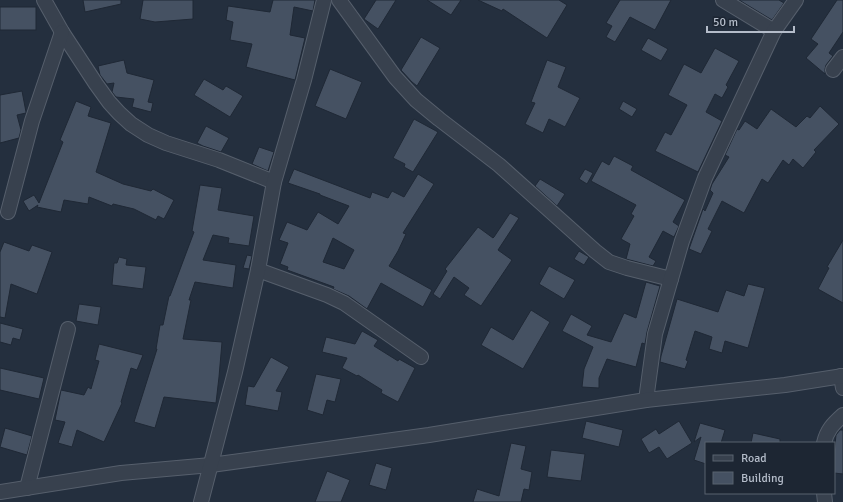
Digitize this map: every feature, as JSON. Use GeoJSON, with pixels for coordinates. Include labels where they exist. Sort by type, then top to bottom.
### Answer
{"type":"FeatureCollection","features":[{"type":"Feature","properties":{"kind":"street"},"geometry":{"type":"LineString","coordinates":[[44,0],[62,32],[109,102],[131,124],[148,135],[166,143],[218,160],[274,182]]}},
{"type":"Feature","properties":{"kind":"street"},"geometry":{"type":"LineString","coordinates":[[201,502],[235,372],[258,270],[274,182],[304,80],[324,0]]}},
{"type":"Feature","properties":{"kind":"street"},"geometry":{"type":"LineString","coordinates":[[339,0],[395,77],[416,100],[499,166],[595,251],[609,262],[671,279]]}},
{"type":"Feature","properties":{"kind":"street"},"geometry":{"type":"LineString","coordinates":[[723,0],[774,31]]}},
{"type":"Feature","properties":{"kind":"street"},"geometry":{"type":"LineString","coordinates":[[646,400],[655,334],[682,241],[705,178],[774,31],[796,0]]}},
{"type":"Feature","properties":{"kind":"street"},"geometry":{"type":"LineString","coordinates":[[8,212],[32,121],[62,32]]}},
{"type":"Feature","properties":{"kind":"street"},"geometry":{"type":"LineString","coordinates":[[833,70],[843,58]]}},
{"type":"Feature","properties":{"kind":"street"},"geometry":{"type":"LineString","coordinates":[[258,270],[327,295],[344,303],[421,357]]}},
{"type":"Feature","properties":{"kind":"street"},"geometry":{"type":"LineString","coordinates":[[27,488],[68,329]]}},
{"type":"Feature","properties":{"kind":"street"},"geometry":{"type":"LineString","coordinates":[[0,492],[122,473],[211,465],[429,435],[646,400],[842,380]]}},
{"type":"Feature","properties":{"kind":"street"},"geometry":{"type":"LineString","coordinates":[[824,442],[826,434],[843,415]]}},
{"type":"Feature","properties":{"kind":"building"},"geometry":{"type":"Polygon","coordinates":[[[83,0],[121,0],[121,4],[85,12],[83,0]]]}},
{"type":"Feature","properties":{"kind":"building"},"geometry":{"type":"Polygon","coordinates":[[[143,0],[193,0],[193,19],[155,22],[140,19],[143,0]]]}},
{"type":"Feature","properties":{"kind":"building"},"geometry":{"type":"Polygon","coordinates":[[[273,0],[315,0],[313,11],[294,7],[290,35],[305,38],[295,80],[246,67],[252,44],[230,40],[233,22],[226,20],[228,6],[270,12],[273,0]]]}},
{"type":"Feature","properties":{"kind":"building"},"geometry":{"type":"Polygon","coordinates":[[[376,0],[396,0],[378,29],[364,19],[376,0]]]}},
{"type":"Feature","properties":{"kind":"building"},"geometry":{"type":"Polygon","coordinates":[[[427,0],[461,0],[451,15],[427,0]]]}},
{"type":"Feature","properties":{"kind":"building"},"geometry":{"type":"Polygon","coordinates":[[[478,0],[559,0],[567,5],[547,38],[503,9],[502,11],[478,0]]]}},
{"type":"Feature","properties":{"kind":"building"},"geometry":{"type":"Polygon","coordinates":[[[620,0],[671,0],[655,30],[630,17],[615,42],[606,37],[612,26],[606,23],[620,0]]]}},
{"type":"Feature","properties":{"kind":"building"},"geometry":{"type":"Polygon","coordinates":[[[739,0],[779,0],[784,3],[772,20],[739,0]]]}},
{"type":"Feature","properties":{"kind":"building"},"geometry":{"type":"Polygon","coordinates":[[[837,0],[843,0],[843,32],[829,53],[833,56],[826,65],[825,74],[806,58],[818,44],[811,39],[837,0]]]}},
{"type":"Feature","properties":{"kind":"building"},"geometry":{"type":"Polygon","coordinates":[[[0,7],[36,7],[36,30],[0,30],[0,7]]]}},
{"type":"Feature","properties":{"kind":"building"},"geometry":{"type":"Polygon","coordinates":[[[421,37],[440,48],[417,86],[401,70],[421,37]]]}},
{"type":"Feature","properties":{"kind":"building"},"geometry":{"type":"Polygon","coordinates":[[[648,38],[668,49],[661,61],[641,50],[648,38]]]}},
{"type":"Feature","properties":{"kind":"building"},"geometry":{"type":"Polygon","coordinates":[[[715,48],[739,61],[726,85],[728,87],[722,98],[715,94],[706,112],[722,121],[698,172],[655,151],[665,132],[671,135],[687,105],[668,95],[684,64],[701,73],[715,48]]]}},
{"type":"Feature","properties":{"kind":"building"},"geometry":{"type":"Polygon","coordinates":[[[124,60],[127,73],[154,80],[148,102],[153,103],[151,112],[132,107],[134,99],[116,97],[112,92],[114,83],[107,84],[100,75],[98,66],[124,60]]]}},
{"type":"Feature","properties":{"kind":"building"},"geometry":{"type":"Polygon","coordinates":[[[547,60],[566,67],[558,87],[580,98],[565,127],[549,119],[543,133],[525,124],[535,103],[531,102],[547,60]]]}},
{"type":"Feature","properties":{"kind":"building"},"geometry":{"type":"Polygon","coordinates":[[[330,69],[362,82],[346,119],[315,106],[330,69]]]}},
{"type":"Feature","properties":{"kind":"building"},"geometry":{"type":"Polygon","coordinates":[[[204,79],[223,90],[226,86],[243,96],[230,117],[194,95],[204,79]]]}},
{"type":"Feature","properties":{"kind":"building"},"geometry":{"type":"Polygon","coordinates":[[[22,91],[26,113],[17,115],[21,130],[19,138],[0,143],[0,95],[22,91]]]}},
{"type":"Feature","properties":{"kind":"building"},"geometry":{"type":"Polygon","coordinates":[[[76,101],[91,107],[88,116],[111,123],[96,172],[123,184],[151,191],[153,189],[174,200],[164,219],[158,216],[156,220],[134,209],[113,204],[112,206],[89,197],[88,204],[64,200],[61,212],[37,207],[38,205],[29,211],[23,201],[34,195],[39,203],[63,142],[60,140],[76,101]]]}},
{"type":"Feature","properties":{"kind":"building"},"geometry":{"type":"Polygon","coordinates":[[[623,101],[637,109],[632,117],[619,109],[623,101]]]}},
{"type":"Feature","properties":{"kind":"building"},"geometry":{"type":"Polygon","coordinates":[[[820,106],[839,124],[814,150],[816,152],[803,168],[793,159],[789,165],[783,160],[768,183],[762,179],[744,213],[722,201],[708,229],[712,231],[701,254],[689,249],[703,209],[705,211],[713,193],[710,190],[712,184],[729,157],[725,155],[737,129],[739,130],[745,121],[757,129],[771,109],[796,127],[807,116],[810,118],[820,106]]]}},
{"type":"Feature","properties":{"kind":"building"},"geometry":{"type":"Polygon","coordinates":[[[414,119],[438,132],[413,172],[404,167],[405,164],[393,158],[414,119]]]}},
{"type":"Feature","properties":{"kind":"building"},"geometry":{"type":"Polygon","coordinates":[[[206,126],[229,138],[221,152],[197,143],[206,126]]]}},
{"type":"Feature","properties":{"kind":"building"},"geometry":{"type":"Polygon","coordinates":[[[259,147],[274,152],[268,171],[252,164],[259,147]]]}},
{"type":"Feature","properties":{"kind":"building"},"geometry":{"type":"Polygon","coordinates":[[[614,156],[633,166],[631,170],[685,200],[673,222],[679,226],[674,237],[663,231],[649,257],[656,261],[653,266],[626,259],[630,244],[621,239],[634,216],[631,214],[636,205],[591,181],[602,161],[609,165],[614,156]]]}},
{"type":"Feature","properties":{"kind":"building"},"geometry":{"type":"Polygon","coordinates":[[[294,169],[370,198],[372,192],[388,198],[392,191],[404,197],[418,174],[434,184],[403,233],[406,234],[389,266],[432,290],[423,307],[381,283],[367,309],[349,296],[333,289],[334,287],[287,270],[288,267],[280,264],[288,243],[279,240],[287,222],[307,230],[318,212],[338,224],[349,206],[288,183],[294,169]],[[333,238],[323,262],[344,269],[354,250],[333,238]]]}},
{"type":"Feature","properties":{"kind":"building"},"geometry":{"type":"Polygon","coordinates":[[[585,169],[593,173],[587,184],[579,179],[585,169]]]}},
{"type":"Feature","properties":{"kind":"building"},"geometry":{"type":"Polygon","coordinates":[[[540,179],[565,194],[557,206],[535,186],[540,179]]]}},
{"type":"Feature","properties":{"kind":"building"},"geometry":{"type":"Polygon","coordinates":[[[200,185],[222,188],[218,210],[254,216],[249,246],[228,243],[229,238],[213,235],[203,260],[236,265],[233,288],[195,282],[189,300],[191,300],[183,339],[222,342],[216,403],[164,397],[155,428],[134,422],[157,349],[160,325],[163,325],[169,296],[194,232],[192,231],[200,185]]]}},
{"type":"Feature","properties":{"kind":"building"},"geometry":{"type":"Polygon","coordinates":[[[510,213],[519,218],[498,250],[512,260],[481,306],[464,295],[469,288],[454,277],[440,299],[433,294],[447,271],[445,269],[478,227],[493,238],[510,213]]]}},
{"type":"Feature","properties":{"kind":"building"},"geometry":{"type":"Polygon","coordinates":[[[843,240],[843,303],[818,289],[829,268],[827,267],[843,240]]]}},
{"type":"Feature","properties":{"kind":"building"},"geometry":{"type":"Polygon","coordinates":[[[4,242],[29,251],[32,245],[52,252],[37,294],[11,284],[5,318],[0,317],[0,252],[4,242]]]}},
{"type":"Feature","properties":{"kind":"building"},"geometry":{"type":"Polygon","coordinates":[[[579,251],[589,257],[584,265],[574,259],[579,251]]]}},
{"type":"Feature","properties":{"kind":"building"},"geometry":{"type":"Polygon","coordinates":[[[247,255],[252,256],[249,269],[243,268],[247,255]]]}},
{"type":"Feature","properties":{"kind":"building"},"geometry":{"type":"Polygon","coordinates":[[[119,257],[127,259],[126,265],[146,267],[143,289],[112,285],[114,263],[117,263],[119,257]]]}},
{"type":"Feature","properties":{"kind":"building"},"geometry":{"type":"Polygon","coordinates":[[[549,266],[575,280],[564,299],[539,284],[549,266]]]}},
{"type":"Feature","properties":{"kind":"building"},"geometry":{"type":"Polygon","coordinates":[[[646,282],[660,286],[645,344],[642,343],[636,367],[607,359],[599,378],[599,388],[582,387],[584,369],[593,347],[562,331],[571,314],[592,326],[587,335],[611,342],[624,313],[636,318],[646,282]]]}},
{"type":"Feature","properties":{"kind":"building"},"geometry":{"type":"Polygon","coordinates":[[[748,284],[765,288],[748,348],[725,341],[722,353],[709,349],[712,337],[695,331],[686,360],[688,361],[685,369],[660,362],[677,299],[718,312],[726,290],[744,296],[748,284]]]}},
{"type":"Feature","properties":{"kind":"building"},"geometry":{"type":"Polygon","coordinates":[[[79,304],[101,307],[98,325],[76,321],[79,304]]]}},
{"type":"Feature","properties":{"kind":"building"},"geometry":{"type":"Polygon","coordinates":[[[531,310],[550,322],[523,369],[481,345],[491,327],[513,340],[531,310]]]}},
{"type":"Feature","properties":{"kind":"building"},"geometry":{"type":"Polygon","coordinates":[[[0,323],[23,329],[20,340],[13,338],[11,345],[0,342],[0,323]]]}},
{"type":"Feature","properties":{"kind":"building"},"geometry":{"type":"Polygon","coordinates":[[[362,331],[378,340],[374,346],[398,361],[399,359],[415,368],[398,402],[381,393],[382,390],[358,375],[357,376],[342,368],[347,358],[322,352],[326,337],[355,344],[362,331]]]}},
{"type":"Feature","properties":{"kind":"building"},"geometry":{"type":"Polygon","coordinates":[[[99,344],[143,355],[137,370],[131,368],[121,402],[122,403],[104,442],[77,430],[72,447],[58,443],[65,422],[55,420],[61,390],[84,395],[88,387],[91,389],[99,361],[95,360],[99,344]]]}},
{"type":"Feature","properties":{"kind":"building"},"geometry":{"type":"Polygon","coordinates":[[[271,357],[289,367],[276,391],[282,392],[278,411],[245,405],[248,386],[254,387],[271,357]]]}},
{"type":"Feature","properties":{"kind":"building"},"geometry":{"type":"Polygon","coordinates":[[[0,368],[44,378],[39,399],[0,390],[0,368]]]}},
{"type":"Feature","properties":{"kind":"building"},"geometry":{"type":"Polygon","coordinates":[[[316,374],[341,379],[335,402],[327,400],[323,415],[307,410],[316,374]]]}},
{"type":"Feature","properties":{"kind":"building"},"geometry":{"type":"Polygon","coordinates":[[[586,421],[623,430],[619,447],[582,438],[586,421]]]}},
{"type":"Feature","properties":{"kind":"building"},"geometry":{"type":"Polygon","coordinates":[[[679,421],[692,443],[667,459],[659,447],[649,453],[641,439],[656,429],[659,434],[679,421]]]}},
{"type":"Feature","properties":{"kind":"building"},"geometry":{"type":"Polygon","coordinates":[[[700,423],[725,430],[721,442],[705,442],[705,464],[694,460],[701,437],[694,442],[700,423]]]}},
{"type":"Feature","properties":{"kind":"building"},"geometry":{"type":"Polygon","coordinates":[[[5,428],[32,436],[27,455],[0,447],[5,428]]]}},
{"type":"Feature","properties":{"kind":"building"},"geometry":{"type":"Polygon","coordinates":[[[840,430],[843,430],[843,474],[835,473],[836,435],[840,430]]]}},
{"type":"Feature","properties":{"kind":"building"},"geometry":{"type":"Polygon","coordinates":[[[753,433],[780,439],[780,442],[751,442],[753,433]]]}},
{"type":"Feature","properties":{"kind":"building"},"geometry":{"type":"Polygon","coordinates":[[[511,443],[526,446],[521,469],[532,472],[529,490],[524,489],[521,502],[473,502],[477,489],[499,496],[511,443]]]}},
{"type":"Feature","properties":{"kind":"building"},"geometry":{"type":"Polygon","coordinates":[[[551,450],[585,454],[581,481],[547,477],[551,450]]]}},
{"type":"Feature","properties":{"kind":"building"},"geometry":{"type":"Polygon","coordinates":[[[376,463],[392,468],[386,490],[369,485],[376,463]]]}},
{"type":"Feature","properties":{"kind":"building"},"geometry":{"type":"Polygon","coordinates":[[[327,471],[350,480],[341,502],[315,502],[327,471]]]}}]}
